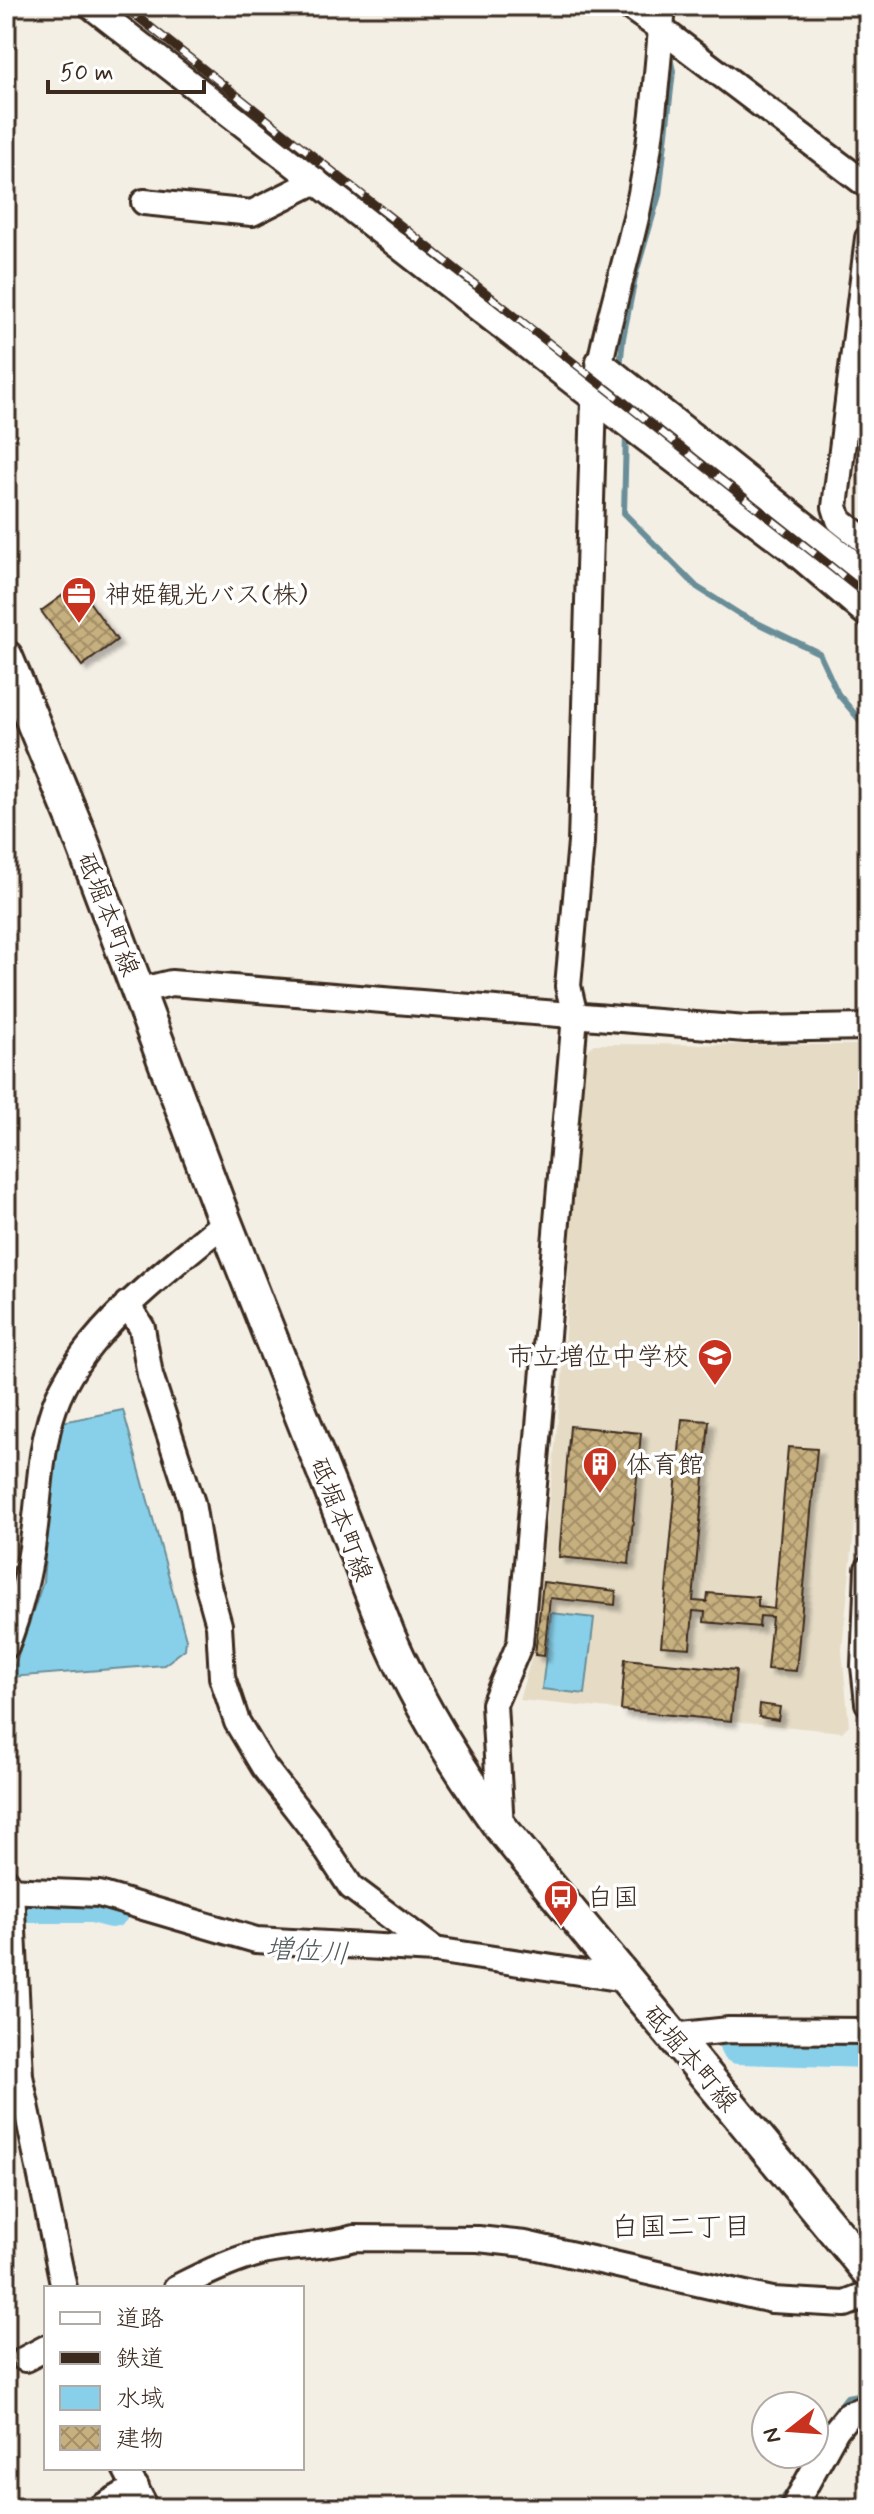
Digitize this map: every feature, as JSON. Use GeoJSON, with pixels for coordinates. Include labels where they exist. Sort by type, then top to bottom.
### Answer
{"type":"FeatureCollection","features":[{"type":"Feature","properties":{"kind":"main road","name":"砥堀本町線"},"geometry":{"type":"LineString","coordinates":[[6,657],[76,826],[225,1222],[405,1674],[442,1742],[501,1828],[868,2271]]}},
{"type":"Feature","properties":{"kind":"street"},"geometry":{"type":"LineString","coordinates":[[91,6],[792,550],[868,615]]}},
{"type":"Feature","properties":{"kind":"street"},"geometry":{"type":"LineString","coordinates":[[628,6],[662,17],[868,186]]}},
{"type":"Feature","properties":{"kind":"street"},"geometry":{"type":"LineString","coordinates":[[501,1828],[494,1704],[520,1643],[575,1016],[568,986],[581,842],[594,398],[599,361],[637,211],[650,131],[662,17]]}},
{"type":"Feature","properties":{"kind":"street"},"geometry":{"type":"LineString","coordinates":[[144,202],[252,213],[316,181]]}},
{"type":"Feature","properties":{"kind":"street"},"geometry":{"type":"LineString","coordinates":[[868,238],[835,507],[839,520],[868,543]]}},
{"type":"Feature","properties":{"kind":"street"},"geometry":{"type":"LineString","coordinates":[[599,361],[868,575]]}},
{"type":"Feature","properties":{"kind":"street"},"geometry":{"type":"LineString","coordinates":[[138,991],[171,983],[746,1029],[868,1027]]}},
{"type":"Feature","properties":{"kind":"street"},"geometry":{"type":"LineString","coordinates":[[6,1646],[28,1574],[44,1447],[54,1407],[76,1364],[127,1304],[225,1222]]}},
{"type":"Feature","properties":{"kind":"street"},"geometry":{"type":"LineString","coordinates":[[127,1304],[142,1328],[150,1375],[192,1503],[202,1564],[219,1625],[222,1677],[237,1722],[264,1767],[314,1831],[351,1887],[435,1950]]}},
{"type":"Feature","properties":{"kind":"street"},"geometry":{"type":"LineString","coordinates":[[868,1569],[868,1703]]}},
{"type":"Feature","properties":{"kind":"street"},"geometry":{"type":"LineString","coordinates":[[64,2286],[20,2076],[8,1887],[99,1894],[256,1940],[435,1950],[625,1979]]}},
{"type":"Feature","properties":{"kind":"street"},"geometry":{"type":"LineString","coordinates":[[673,2036],[729,2030],[868,2031]]}},
{"type":"Feature","properties":{"kind":"street"},"geometry":{"type":"LineString","coordinates":[[180,2286],[205,2273],[271,2250],[334,2244],[354,2238],[478,2239],[525,2244],[772,2300],[845,2304],[868,2295]]}},
{"type":"Feature","properties":{"kind":"street"},"geometry":{"type":"LineString","coordinates":[[793,2508],[836,2430],[849,2414],[868,2408]]}},
{"type":"Feature","properties":{"kind":"street"},"geometry":{"type":"LineString","coordinates":[[100,2508],[136,2488]]}},
{"type":"Feature","properties":{"kind":"shaded area","name":"市立増位中学校"},"geometry":{"type":"Polygon","coordinates":[[[594,1044],[868,1045],[868,1393],[842,1650],[849,1725],[842,1732],[519,1700],[533,1652],[562,1380],[582,1056],[594,1044]]]}},
{"type":"Feature","properties":{"kind":"water"},"geometry":{"type":"Polygon","coordinates":[[[123,1410],[186,1639],[185,1649],[164,1665],[11,1677],[43,1582],[52,1470],[62,1422],[123,1410]]]}},
{"type":"Feature","properties":{"kind":"water"},"geometry":{"type":"Polygon","coordinates":[[[551,1613],[594,1618],[585,1694],[542,1689],[551,1613]]]}},
{"type":"Feature","properties":{"kind":"building","name":"神姫観光バス(株)"},"geometry":{"type":"Polygon","coordinates":[[[77,585],[117,640],[82,666],[41,611],[77,585]]]}},
{"type":"Feature","properties":{"kind":"building"},"geometry":{"type":"Polygon","coordinates":[[[682,1419],[709,1421],[693,1601],[707,1602],[708,1593],[758,1597],[758,1607],[774,1609],[788,1447],[817,1449],[796,1671],[767,1669],[772,1617],[760,1616],[759,1627],[704,1622],[705,1612],[693,1611],[690,1648],[661,1646],[682,1419]]]}},
{"type":"Feature","properties":{"kind":"building","name":"体育館"},"geometry":{"type":"Polygon","coordinates":[[[570,1426],[641,1433],[629,1564],[559,1557],[570,1426]]]}},
{"type":"Feature","properties":{"kind":"building"},"geometry":{"type":"Polygon","coordinates":[[[543,1582],[616,1591],[615,1605],[550,1598],[544,1656],[535,1655],[543,1582]]]}},
{"type":"Feature","properties":{"kind":"building"},"geometry":{"type":"Polygon","coordinates":[[[625,1659],[736,1670],[731,1721],[621,1710],[625,1659]]]}},
{"type":"Feature","properties":{"kind":"building"},"geometry":{"type":"Polygon","coordinates":[[[760,1704],[780,1707],[778,1720],[759,1717],[760,1704]]]}},
{"type":"Feature","properties":{"kind":"waterway"},"geometry":{"type":"LineString","coordinates":[[620,367],[636,273],[659,195],[673,71],[669,53]]}},
{"type":"Feature","properties":{"kind":"waterway"},"geometry":{"type":"LineString","coordinates":[[623,390],[625,415]]}},
{"type":"Feature","properties":{"kind":"waterway"},"geometry":{"type":"LineString","coordinates":[[626,434],[624,513],[697,587],[741,615],[819,653],[838,694],[868,730]]}},
{"type":"Feature","properties":{"kind":"waterway","name":"増位川"},"geometry":{"type":"LineString","coordinates":[[6,1904],[92,1904],[111,1909]]}},
{"type":"Feature","properties":{"kind":"waterway"},"geometry":{"type":"LineString","coordinates":[[738,2045],[868,2049]]}},
{"type":"Feature","properties":{"kind":"waterway"},"geometry":{"type":"LineString","coordinates":[[832,2416],[847,2397],[868,2393]]}},
{"type":"Feature","properties":{"kind":"waterway"},"geometry":{"type":"LineString","coordinates":[[776,2508],[793,2485]]}},
{"type":"Feature","properties":{"kind":"railway"},"geometry":{"type":"LineString","coordinates":[[124,6],[868,596]]}},
{"type":"Feature","properties":{"kind":"place","name":"神姫観光バス(株)"},"geometry":{"type":"Point","coordinates":[79,625]}},
{"type":"Feature","properties":{"kind":"place","name":"市立増位中学校"},"geometry":{"type":"Point","coordinates":[715,1387]}},
{"type":"Feature","properties":{"kind":"place","name":"体育館"},"geometry":{"type":"Point","coordinates":[600,1495]}},
{"type":"Feature","properties":{"kind":"place","name":"白国"},"geometry":{"type":"Point","coordinates":[561,1928]}},
{"type":"Feature","properties":{"kind":"district","name":"白国二丁目"},"geometry":{"type":"Point","coordinates":[681,2226]}}]}
